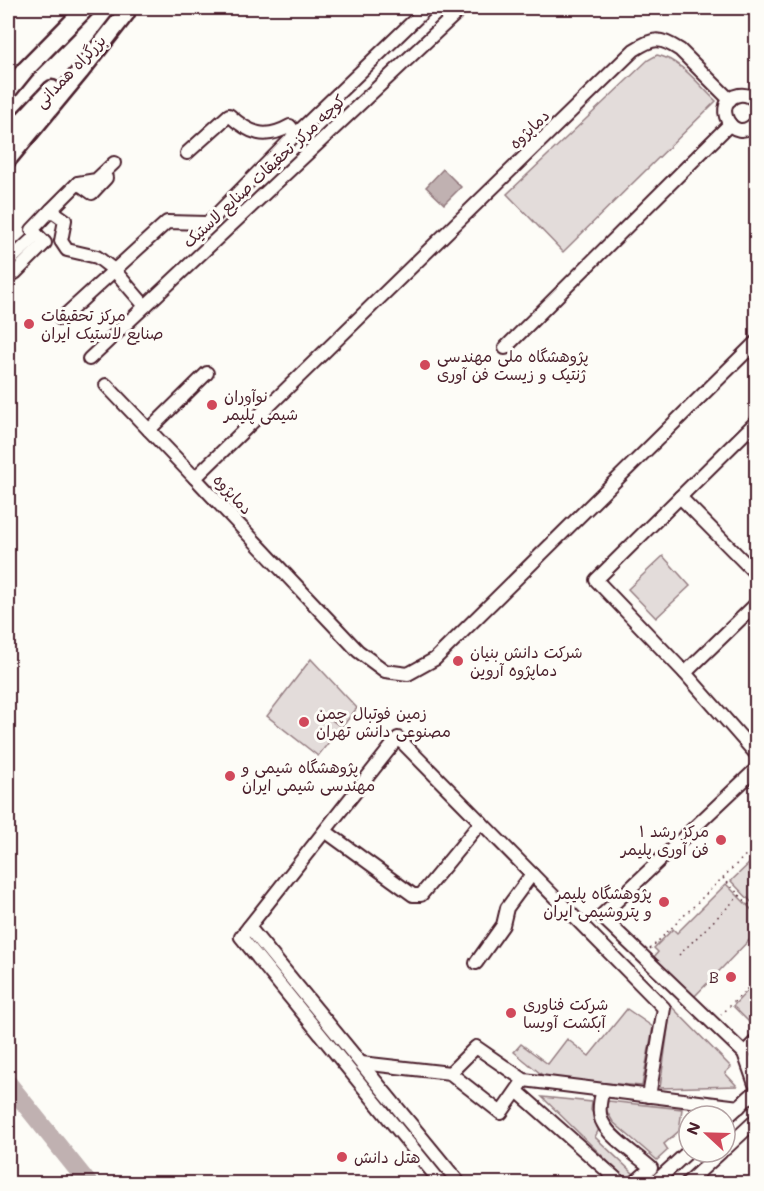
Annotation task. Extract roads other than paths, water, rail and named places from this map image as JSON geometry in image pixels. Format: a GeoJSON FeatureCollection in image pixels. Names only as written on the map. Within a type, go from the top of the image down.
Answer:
{"type":"FeatureCollection","features":[{"type":"Feature","properties":{"kind":"highway","name":"بزرگراه همدانی"},"geometry":{"type":"LineString","coordinates":[[8,92],[25,70],[86,8]]}},
{"type":"Feature","properties":{"kind":"highway","name":"بزرگراه همدانی"},"geometry":{"type":"LineString","coordinates":[[8,136],[129,10]]}},
{"type":"Feature","properties":{"kind":"highway"},"geometry":{"type":"LineString","coordinates":[[8,159],[129,10]]}},
{"type":"Feature","properties":{"kind":"highway"},"geometry":{"type":"LineString","coordinates":[[8,83],[25,70]]}},
{"type":"Feature","properties":{"kind":"street"},"geometry":{"type":"LineString","coordinates":[[61,319],[167,222],[207,223],[428,8]]}},
{"type":"Feature","properties":{"kind":"street","name":"کوچه مرکز تحقیقات صنایع لاستیک"},"geometry":{"type":"LineString","coordinates":[[89,359],[462,8]]}},
{"type":"Feature","properties":{"kind":"street","name":"دماپژوه"},"geometry":{"type":"LineString","coordinates":[[730,100],[680,50],[670,44],[662,40],[649,40],[633,50],[195,478],[358,651],[385,671],[408,674],[435,659],[756,342]]}},
{"type":"Feature","properties":{"kind":"street"},"geometry":{"type":"LineString","coordinates":[[753,95],[735,96],[730,100],[725,111],[730,124],[738,129],[744,130],[756,125]]}},
{"type":"Feature","properties":{"kind":"street"},"geometry":{"type":"LineString","coordinates":[[187,153],[229,115],[242,127],[261,135],[278,133],[290,126],[296,134]]}},
{"type":"Feature","properties":{"kind":"street"},"geometry":{"type":"LineString","coordinates":[[505,348],[730,124]]}},
{"type":"Feature","properties":{"kind":"street"},"geometry":{"type":"LineString","coordinates":[[15,273],[45,243],[32,230],[78,183],[92,193],[115,165]]}},
{"type":"Feature","properties":{"kind":"street"},"geometry":{"type":"LineString","coordinates":[[51,210],[64,220],[61,242],[67,250],[97,256],[114,270],[145,306]]}},
{"type":"Feature","properties":{"kind":"street"},"geometry":{"type":"LineString","coordinates":[[8,262],[37,235]]}},
{"type":"Feature","properties":{"kind":"street"},"geometry":{"type":"LineString","coordinates":[[149,430],[207,373]]}},
{"type":"Feature","properties":{"kind":"street"},"geometry":{"type":"LineString","coordinates":[[106,385],[195,478]]}},
{"type":"Feature","properties":{"kind":"street"},"geometry":{"type":"LineString","coordinates":[[756,422],[596,580],[686,673],[756,754]]}},
{"type":"Feature","properties":{"kind":"street"},"geometry":{"type":"LineString","coordinates":[[680,497],[756,574]]}},
{"type":"Feature","properties":{"kind":"street"},"geometry":{"type":"LineString","coordinates":[[686,673],[756,604]]}},
{"type":"Feature","properties":{"kind":"street"},"geometry":{"type":"LineString","coordinates":[[442,1184],[242,937],[398,738],[664,1008],[649,1096]]}},
{"type":"Feature","properties":{"kind":"street"},"geometry":{"type":"LineString","coordinates":[[520,1085],[603,1090],[739,1107],[756,1089],[744,1053],[601,916],[756,769]]}},
{"type":"Feature","properties":{"kind":"street"},"geometry":{"type":"LineString","coordinates":[[325,831],[413,895],[422,895],[481,822]]}},
{"type":"Feature","properties":{"kind":"street"},"geometry":{"type":"LineString","coordinates":[[476,963],[503,926],[507,908],[532,874]]}},
{"type":"Feature","properties":{"kind":"street"},"geometry":{"type":"LineString","coordinates":[[249,927],[460,1184]]}},
{"type":"Feature","properties":{"kind":"street"},"geometry":{"type":"LineString","coordinates":[[744,1053],[756,1041]]}},
{"type":"Feature","properties":{"kind":"street"},"geometry":{"type":"LineString","coordinates":[[450,1073],[476,1047],[520,1085],[622,1184]]}},
{"type":"Feature","properties":{"kind":"street"},"geometry":{"type":"LineString","coordinates":[[361,1063],[450,1073],[501,1113],[520,1085]]}},
{"type":"Feature","properties":{"kind":"street"},"geometry":{"type":"LineString","coordinates":[[603,1090],[599,1105],[602,1122],[612,1134],[651,1168],[633,1184]]}},
{"type":"Feature","properties":{"kind":"street"},"geometry":{"type":"LineString","coordinates":[[737,1138],[756,1120]]}},
{"type":"Feature","properties":{"kind":"street"},"geometry":{"type":"LineString","coordinates":[[653,1184],[677,1162]]}},
{"type":"Feature","properties":{"kind":"street"},"geometry":{"type":"LineString","coordinates":[[686,1184],[708,1164]]}},
{"type":"Feature","properties":{"kind":"waterway"},"geometry":{"type":"LineString","coordinates":[[8,1083],[89,1184]]}},
{"type":"Feature","properties":{"kind":"place","name":"مرکز تحقیقات صنایع لاستیک ایران"},"geometry":{"type":"Point","coordinates":[29,324]}},
{"type":"Feature","properties":{"kind":"place","name":"پژوهشگاه ملی مهندسی ژنتیک و زیست فن آوری"},"geometry":{"type":"Point","coordinates":[425,365]}},
{"type":"Feature","properties":{"kind":"place","name":"نوآوران شیمی پلیمر"},"geometry":{"type":"Point","coordinates":[212,405]}},
{"type":"Feature","properties":{"kind":"place","name":"شرکت دانش بنیان دماپژوه آروین"},"geometry":{"type":"Point","coordinates":[458,661]}},
{"type":"Feature","properties":{"kind":"place","name":"زمین فوتبال چمن مصنوعی دانش تهران"},"geometry":{"type":"Point","coordinates":[304,722]}},
{"type":"Feature","properties":{"kind":"place","name":"پژوهشگاه شیمی و مهندسی شیمی ایران"},"geometry":{"type":"Point","coordinates":[230,776]}},
{"type":"Feature","properties":{"kind":"place","name":"۱ مرکز رشد فن آوری پلیمر"},"geometry":{"type":"Point","coordinates":[721,840]}},
{"type":"Feature","properties":{"kind":"place","name":"پژوهشگاه پلیمر و پتروشیمی ایران"},"geometry":{"type":"Point","coordinates":[664,902]}},
{"type":"Feature","properties":{"kind":"place","name":"B"},"geometry":{"type":"Point","coordinates":[731,977]}},
{"type":"Feature","properties":{"kind":"place","name":"شرکت فناوری آبکشت آویسا"},"geometry":{"type":"Point","coordinates":[511,1013]}},
{"type":"Feature","properties":{"kind":"place","name":"هتل دانش"},"geometry":{"type":"Point","coordinates":[342,1157]}}]}
